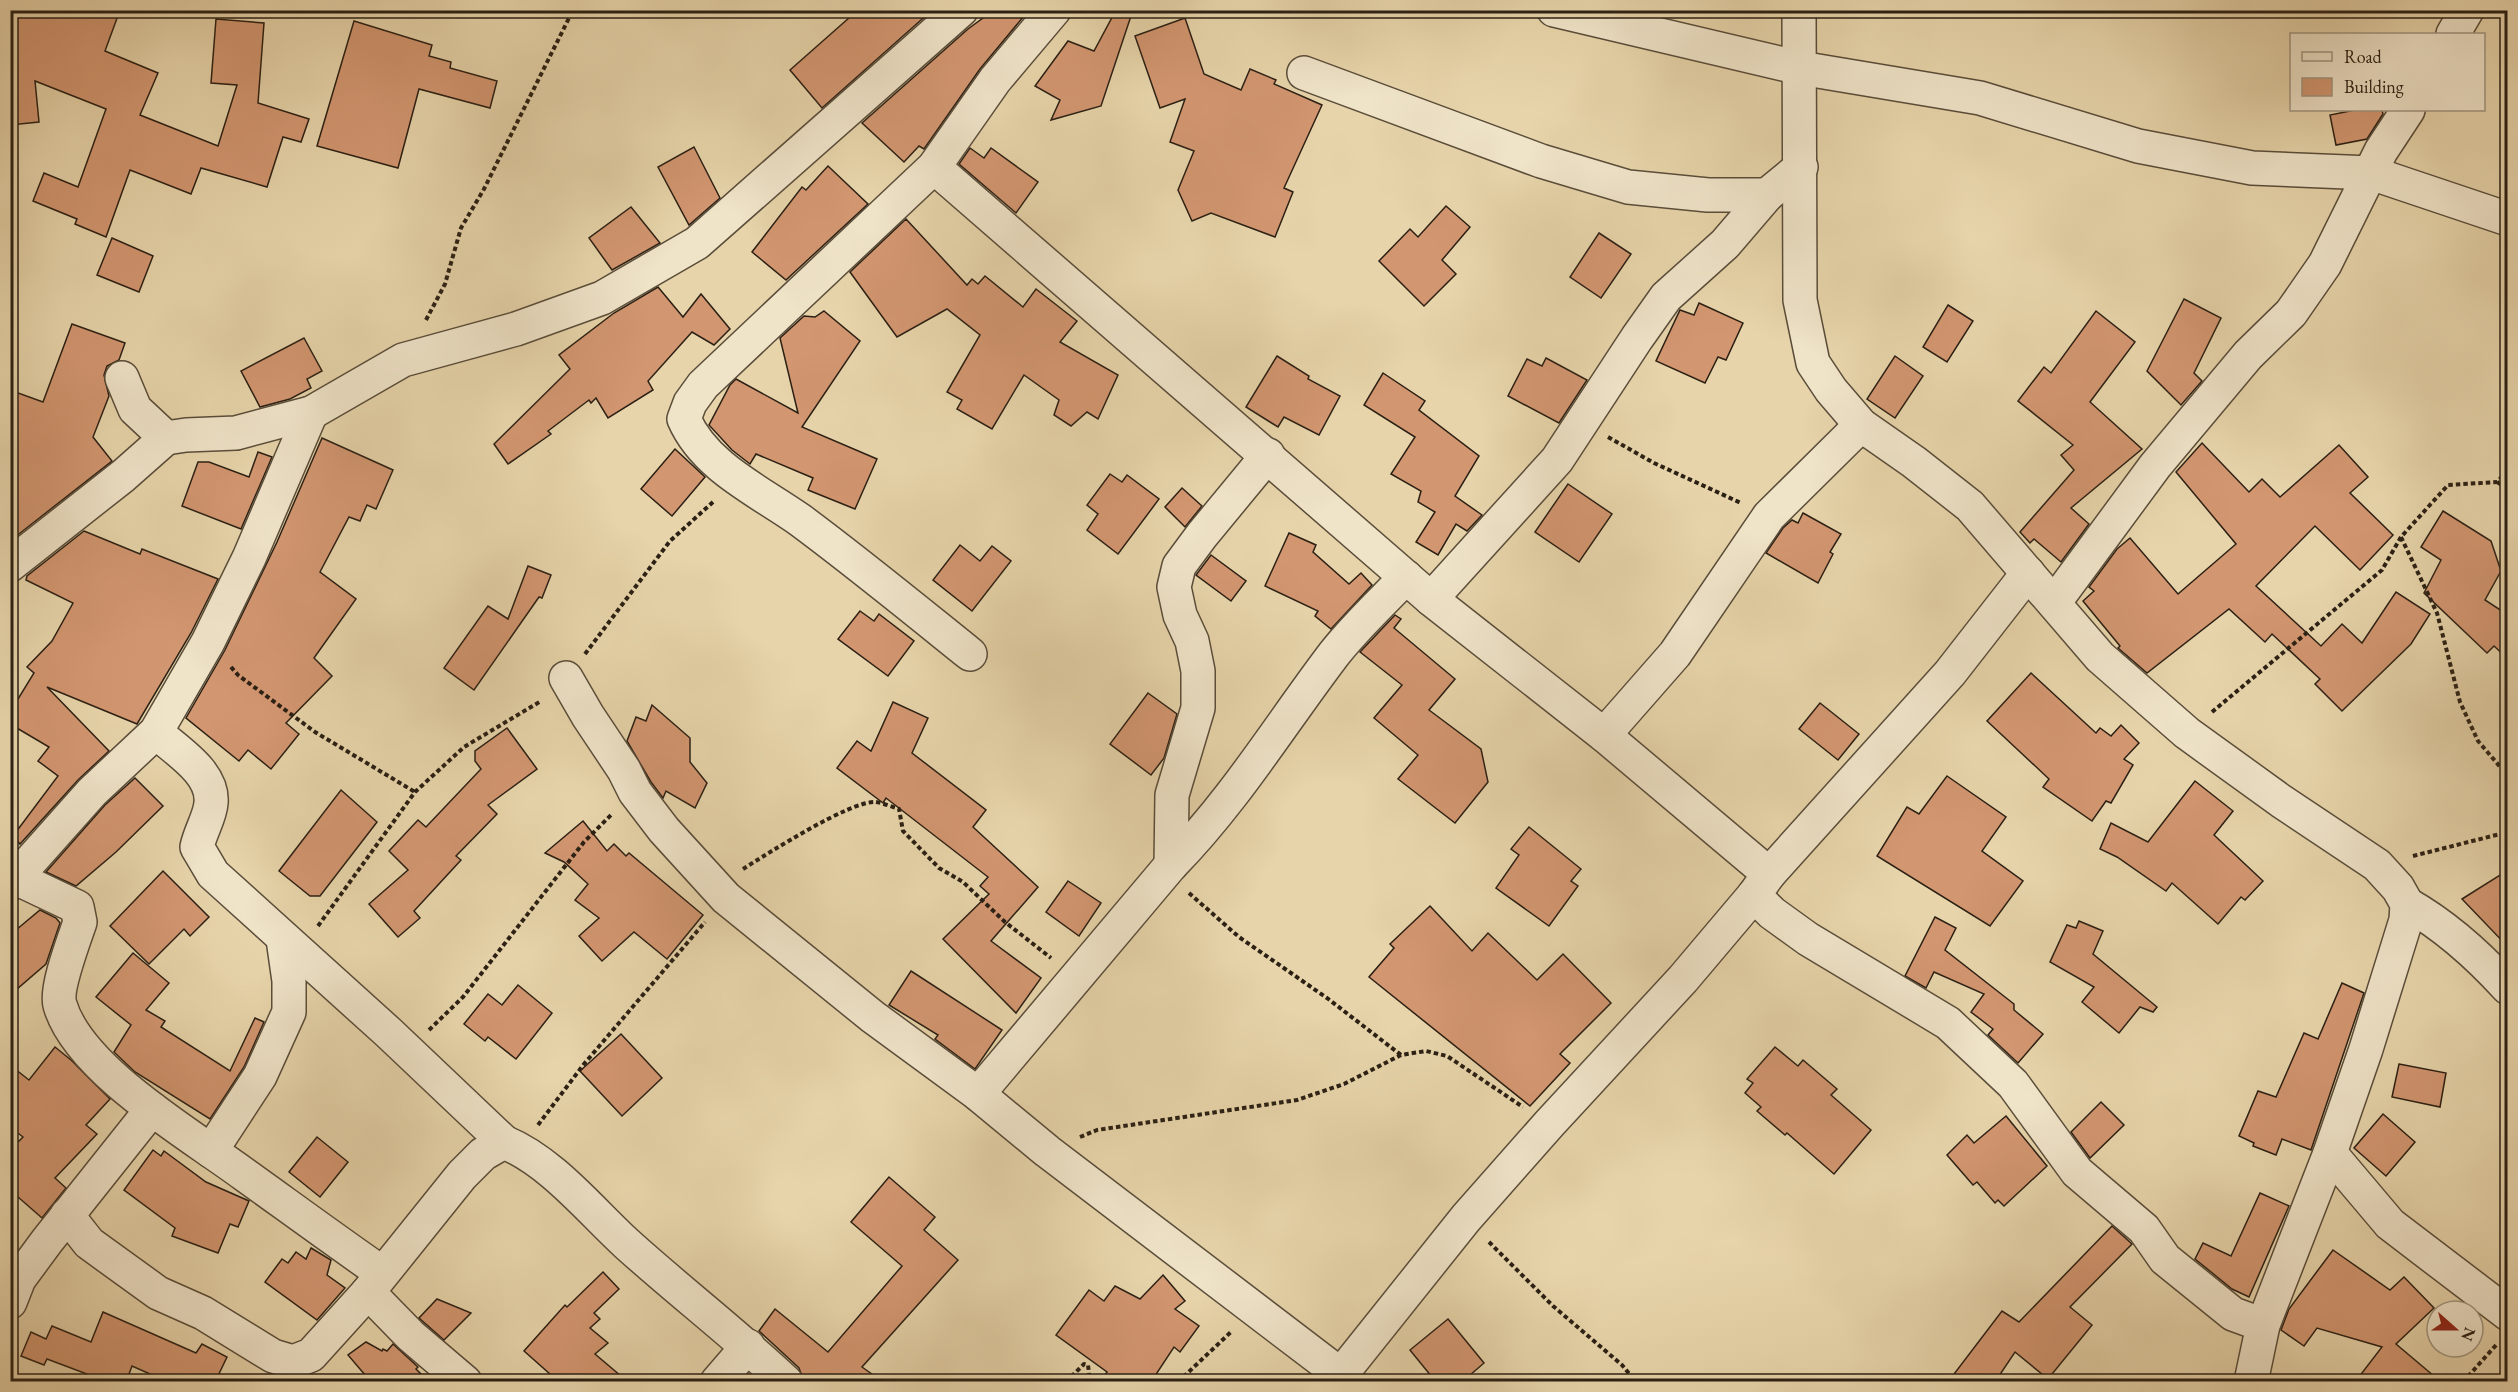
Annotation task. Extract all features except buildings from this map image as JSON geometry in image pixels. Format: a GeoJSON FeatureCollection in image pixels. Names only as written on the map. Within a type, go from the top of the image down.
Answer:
{"type":"FeatureCollection","features":[{"type":"Feature","properties":{"kind":"street"},"geometry":{"type":"LineString","coordinates":[[10,565],[123,476],[166,438],[236,433],[311,413],[403,360],[516,329],[602,298],[697,243],[961,10]]}},
{"type":"Feature","properties":{"kind":"street"},"geometry":{"type":"LineString","coordinates":[[970,654],[799,520],[738,479],[692,437],[684,419],[690,403],[703,385],[934,167],[994,81],[1054,10]]}},
{"type":"Feature","properties":{"kind":"street"},"geometry":{"type":"LineString","coordinates":[[1554,10],[1800,68],[1980,98],[2138,146],[2252,168],[2371,173],[2508,219]]}},
{"type":"Feature","properties":{"kind":"street"},"geometry":{"type":"LineString","coordinates":[[1799,10],[1800,300],[1813,363],[1831,390],[1861,425],[1970,506],[2100,657],[2187,732],[2281,801],[2377,865],[2398,888],[2407,904],[2433,919],[2464,944],[2508,988]]}},
{"type":"Feature","properties":{"kind":"street"},"geometry":{"type":"LineString","coordinates":[[2454,33],[2467,10]]}},
{"type":"Feature","properties":{"kind":"street"},"geometry":{"type":"LineString","coordinates":[[1304,73],[1541,161],[1628,186],[1708,195],[1767,195]]}},
{"type":"Feature","properties":{"kind":"street"},"geometry":{"type":"LineString","coordinates":[[2054,603],[2155,466],[2248,355],[2291,313],[2325,264],[2391,133],[2408,111]]}},
{"type":"Feature","properties":{"kind":"street"},"geometry":{"type":"LineString","coordinates":[[934,167],[1431,599],[1604,735],[1762,885],[1772,913],[1808,939],[1948,1023],[2013,1084],[2077,1172],[2144,1229],[2165,1259],[2233,1314],[2263,1325]]}},
{"type":"Feature","properties":{"kind":"street"},"geometry":{"type":"LineString","coordinates":[[1431,599],[1557,460],[1666,297],[1725,244],[1767,195],[1801,167]]}},
{"type":"Feature","properties":{"kind":"street"},"geometry":{"type":"LineString","coordinates":[[122,378],[135,409],[166,438]]}},
{"type":"Feature","properties":{"kind":"street"},"geometry":{"type":"LineString","coordinates":[[311,413],[249,558],[208,642],[156,732],[92,792],[13,881],[77,908],[80,922],[63,974],[58,1002],[69,1030],[90,1056],[152,1109],[211,1151],[375,1283],[411,1336],[465,1382]]}},
{"type":"Feature","properties":{"kind":"street"},"geometry":{"type":"LineString","coordinates":[[1604,735],[1675,654],[1769,516],[1861,425]]}},
{"type":"Feature","properties":{"kind":"street"},"geometry":{"type":"LineString","coordinates":[[1170,867],[1172,795],[1198,708],[1198,671],[1192,641],[1180,615],[1174,587],[1179,566],[1268,455]]}},
{"type":"Feature","properties":{"kind":"street"},"geometry":{"type":"LineString","coordinates":[[566,678],[624,770],[635,792],[664,830],[721,893],[865,1011],[978,1094],[1254,1309],[1338,1378],[1466,1218],[1683,979],[1762,885],[1950,673],[2028,573]]}},
{"type":"Feature","properties":{"kind":"street"},"geometry":{"type":"LineString","coordinates":[[978,1094],[1170,867],[1194,842],[1260,758],[1335,653],[1406,577]]}},
{"type":"Feature","properties":{"kind":"street"},"geometry":{"type":"LineString","coordinates":[[156,732],[204,775],[210,789],[211,803],[197,847],[213,874],[511,1145],[551,1173],[672,1284],[748,1346],[786,1382]]}},
{"type":"Feature","properties":{"kind":"street"},"geometry":{"type":"LineString","coordinates":[[2251,1382],[2263,1325],[2330,1153],[2366,1049],[2406,920],[2407,904]]}},
{"type":"Feature","properties":{"kind":"street"},"geometry":{"type":"LineString","coordinates":[[211,1151],[260,1076],[289,1012],[290,946]]}},
{"type":"Feature","properties":{"kind":"street"},"geometry":{"type":"LineString","coordinates":[[289,1012],[310,1000],[343,992]]}},
{"type":"Feature","properties":{"kind":"street"},"geometry":{"type":"LineString","coordinates":[[10,1302],[19,1279],[152,1109]]}},
{"type":"Feature","properties":{"kind":"street"},"geometry":{"type":"LineString","coordinates":[[67,1215],[89,1243],[158,1293],[203,1313],[273,1356],[293,1362],[310,1355],[375,1283],[462,1175],[483,1154],[511,1145]]}},
{"type":"Feature","properties":{"kind":"street"},"geometry":{"type":"LineString","coordinates":[[2330,1153],[2390,1224],[2504,1327]]}},
{"type":"Feature","properties":{"kind":"street"},"geometry":{"type":"LineString","coordinates":[[717,1382],[748,1346]]}},
{"type":"Feature","properties":{"kind":"path"},"geometry":{"type":"LineString","coordinates":[[403,360],[445,284],[460,228],[484,189],[573,10]]}},
{"type":"Feature","properties":{"kind":"path"},"geometry":{"type":"LineString","coordinates":[[1581,422],[1654,463],[1769,516]]}},
{"type":"Feature","properties":{"kind":"path"},"geometry":{"type":"LineString","coordinates":[[2497,483],[2508,470]]}},
{"type":"Feature","properties":{"kind":"path"},"geometry":{"type":"LineString","coordinates":[[290,946],[415,792],[464,747],[546,698],[566,678],[670,542],[738,479]]}},
{"type":"Feature","properties":{"kind":"path"},"geometry":{"type":"LineString","coordinates":[[2187,732],[2382,570],[2401,537],[2448,485],[2497,483],[2508,489]]}},
{"type":"Feature","properties":{"kind":"path"},"geometry":{"type":"LineString","coordinates":[[2401,537],[2437,613],[2460,702],[2478,741],[2508,776]]}},
{"type":"Feature","properties":{"kind":"path"},"geometry":{"type":"LineString","coordinates":[[208,642],[238,675],[315,732],[415,792]]}},
{"type":"Feature","properties":{"kind":"path"},"geometry":{"type":"LineString","coordinates":[[407,1051],[463,997],[584,842],[635,792]]}},
{"type":"Feature","properties":{"kind":"path"},"geometry":{"type":"LineString","coordinates":[[511,1145],[629,1010],[721,893],[781,844],[840,814],[874,802],[899,809],[903,831],[939,868],[963,882],[1005,922],[1077,979]]}},
{"type":"Feature","properties":{"kind":"path"},"geometry":{"type":"LineString","coordinates":[[2377,865],[2508,832]]}},
{"type":"Feature","properties":{"kind":"path"},"geometry":{"type":"LineString","coordinates":[[1170,867],[1191,895],[1239,937],[1327,998],[1401,1055]]}},
{"type":"Feature","properties":{"kind":"path"},"geometry":{"type":"LineString","coordinates":[[1047,1150],[1097,1130],[1297,1100],[1344,1084],[1401,1055],[1426,1052],[1447,1056],[1549,1124]]}},
{"type":"Feature","properties":{"kind":"path"},"geometry":{"type":"LineString","coordinates":[[1466,1218],[1553,1306],[1622,1365],[1636,1382]]}},
{"type":"Feature","properties":{"kind":"path"},"geometry":{"type":"LineString","coordinates":[[1178,1382],[1254,1309]]}},
{"type":"Feature","properties":{"kind":"path"},"geometry":{"type":"LineString","coordinates":[[2463,1382],[2504,1327]]}},
{"type":"Feature","properties":{"kind":"path"},"geometry":{"type":"LineString","coordinates":[[1066,1382],[1084,1364],[1088,1365],[1090,1382]]}}]}
